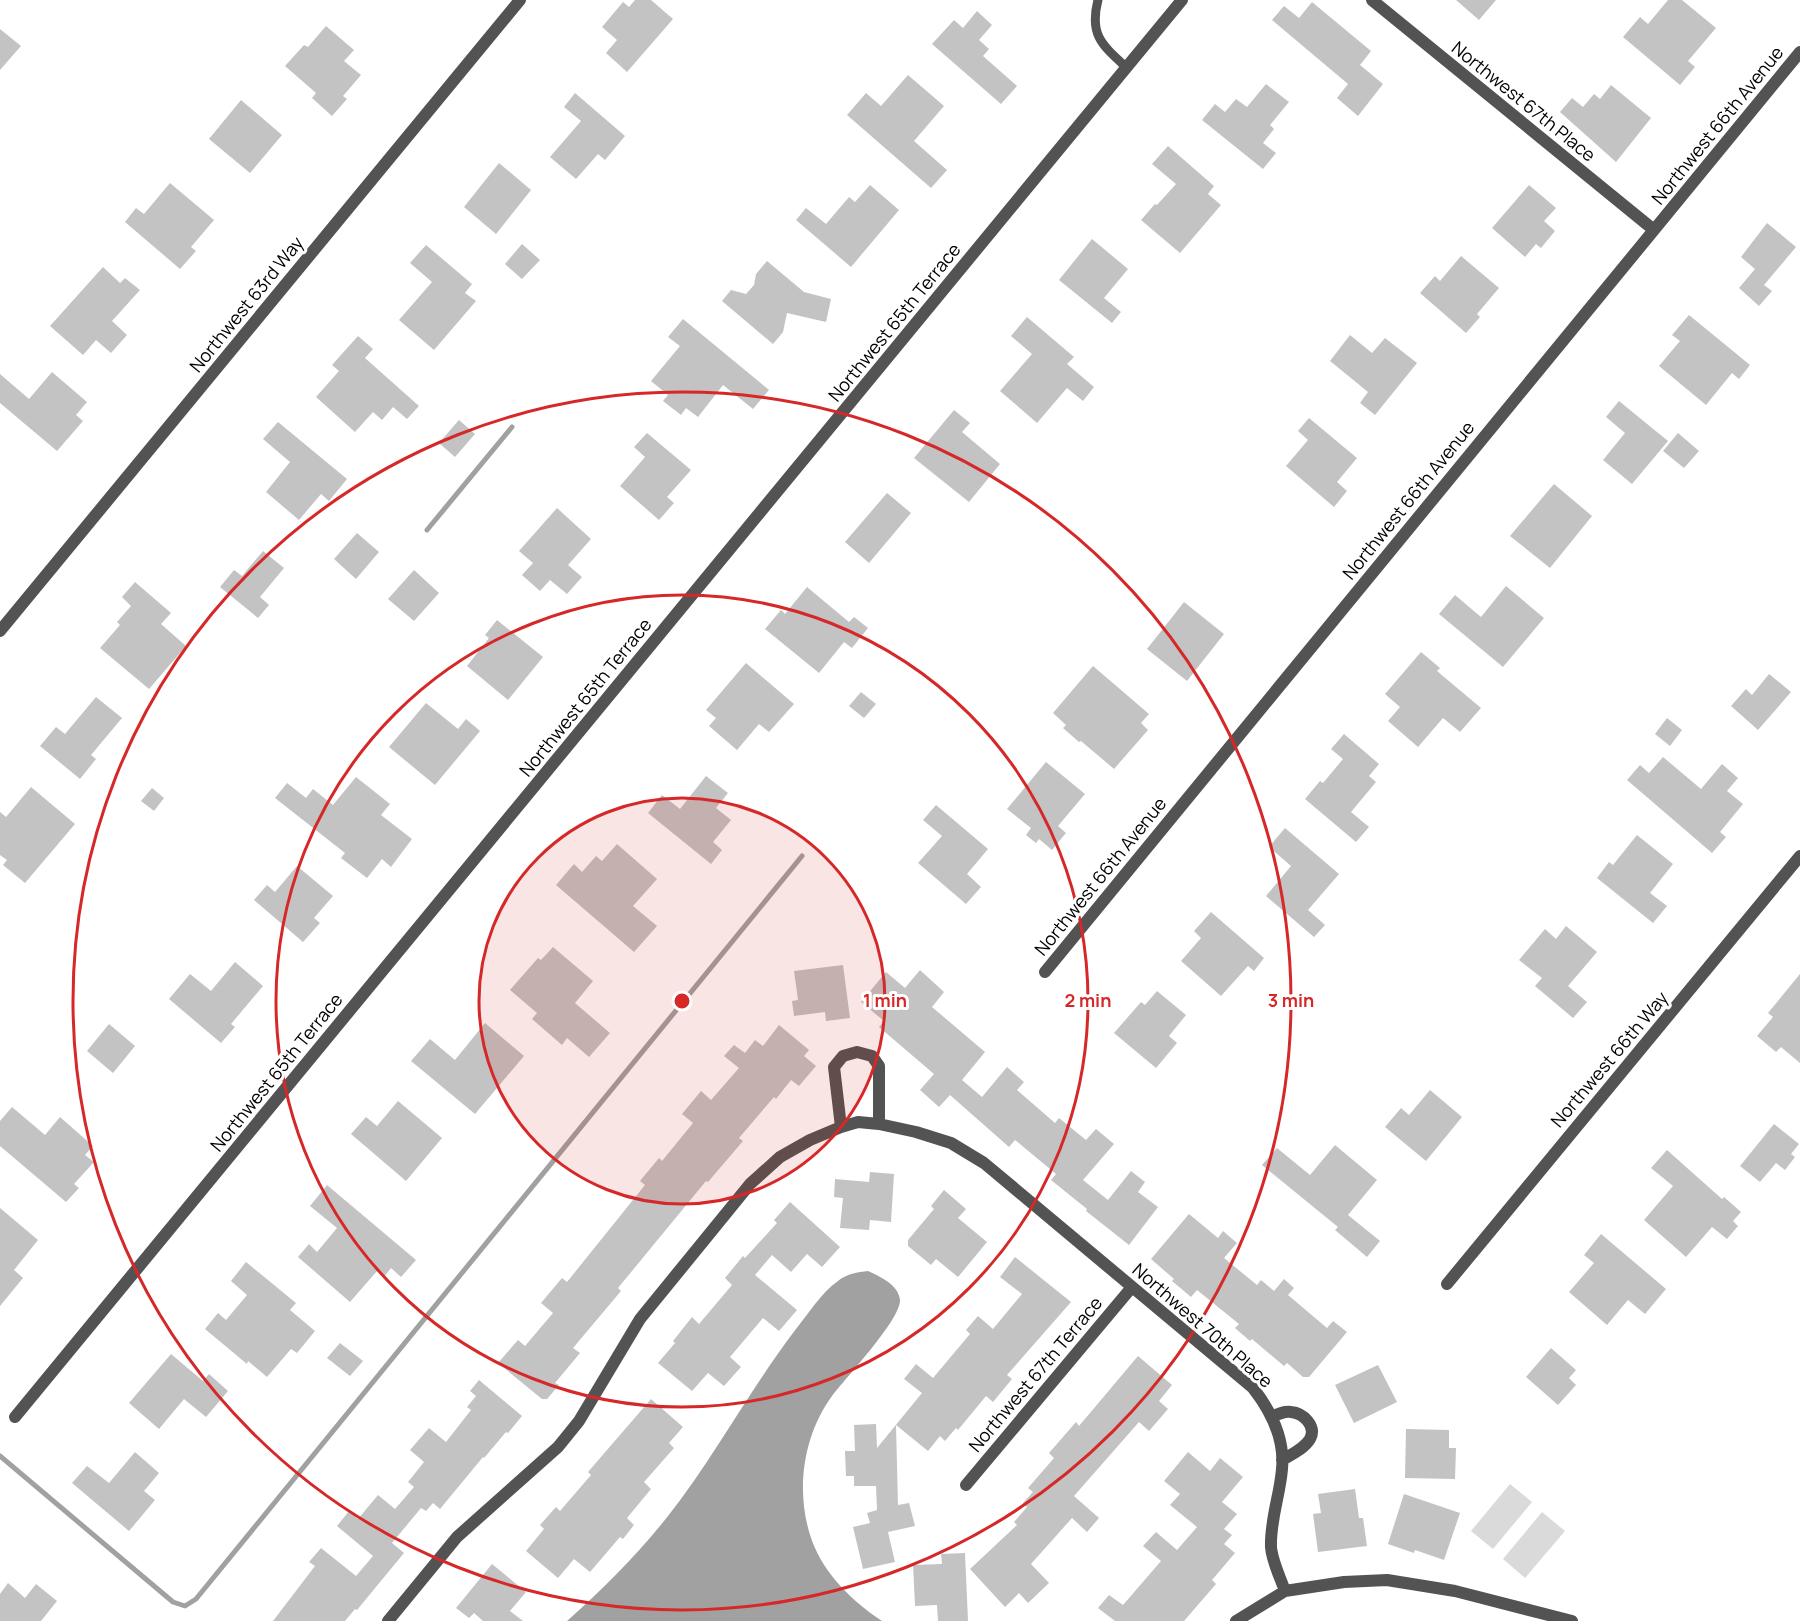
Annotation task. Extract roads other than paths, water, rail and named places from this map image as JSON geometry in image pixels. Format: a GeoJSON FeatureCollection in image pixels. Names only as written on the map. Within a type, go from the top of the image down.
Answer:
{"type":"FeatureCollection","features":[{"type":"Feature","properties":{"kind":"street","name":"Northwest 63rd Way"},"geometry":{"type":"LineString","coordinates":[[0,631],[520,0]]}},
{"type":"Feature","properties":{"kind":"street","name":"Northwest 65th Terrace"},"geometry":{"type":"LineString","coordinates":[[15,1417],[1182,0]]}},
{"type":"Feature","properties":{"kind":"street","name":"Northwest 67th Place"},"geometry":{"type":"LineString","coordinates":[[1372,0],[1654,230]]}},
{"type":"Feature","properties":{"kind":"street","name":"Northwest 66th Avenue"},"geometry":{"type":"LineString","coordinates":[[1045,972],[1800,52]]}},
{"type":"Feature","properties":{"kind":"street","name":"Northwest 66th Way"},"geometry":{"type":"LineString","coordinates":[[1447,1284],[1800,856]]}},
{"type":"Feature","properties":{"kind":"street"},"geometry":{"type":"LineString","coordinates":[[388,1621],[457,1537],[558,1447],[585,1412],[640,1319],[750,1184],[780,1157],[810,1140],[841,1127],[834,1067],[843,1056],[857,1052],[872,1056],[879,1066],[879,1124]]}},
{"type":"Feature","properties":{"kind":"street","name":"Northwest 70th Place"},"geometry":{"type":"LineString","coordinates":[[841,1127],[858,1122],[916,1132],[951,1143],[984,1163],[1253,1388],[1268,1408],[1282,1448],[1271,1529],[1271,1550],[1285,1591]]}},
{"type":"Feature","properties":{"kind":"street","name":"Northwest 67th Terrace"},"geometry":{"type":"LineString","coordinates":[[966,1485],[1132,1287]]}},
{"type":"Feature","properties":{"kind":"street"},"geometry":{"type":"LineString","coordinates":[[1272,1417],[1289,1412],[1298,1413],[1310,1423],[1312,1430],[1311,1437],[1306,1443],[1282,1460]]}},
{"type":"Feature","properties":{"kind":"street"},"geometry":{"type":"LineString","coordinates":[[1236,1621],[1285,1591],[1344,1582],[1387,1580],[1455,1591],[1572,1621]]}},
{"type":"Feature","properties":{"kind":"lane"},"geometry":{"type":"LineString","coordinates":[[1098,0],[1094,19],[1098,38],[1127,68]]}},
{"type":"Feature","properties":{"kind":"waterway"},"geometry":{"type":"LineString","coordinates":[[427,530],[512,427]]}},
{"type":"Feature","properties":{"kind":"waterway"},"geometry":{"type":"LineString","coordinates":[[0,1456],[173,1602],[185,1606],[196,1599],[802,856]]}}]}
